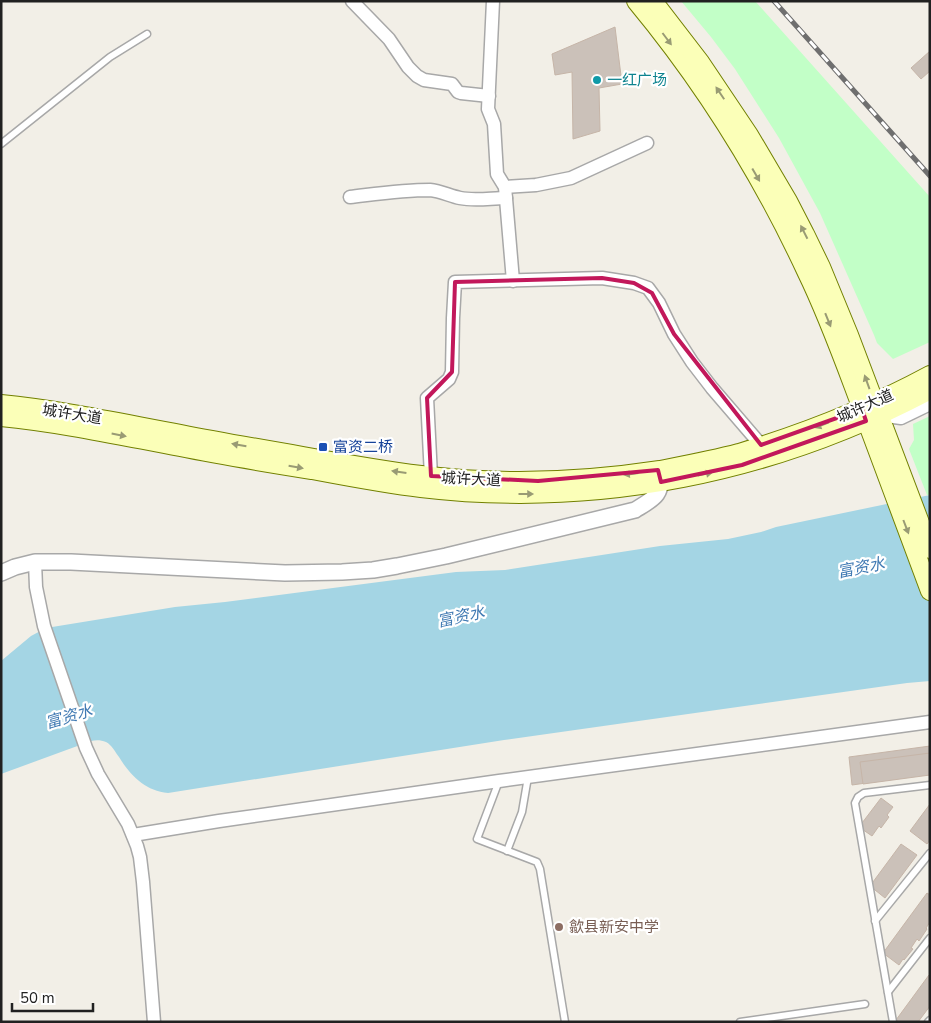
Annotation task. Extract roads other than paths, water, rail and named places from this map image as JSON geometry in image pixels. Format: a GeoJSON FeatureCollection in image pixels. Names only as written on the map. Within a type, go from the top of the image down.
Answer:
{"type":"FeatureCollection","features":[{"type":"Feature","properties":{"kind":"main road"},"geometry":{"type":"LineString","coordinates":[[636,1],[689,69],[736,142],[775,208],[796,249],[870,412],[896,479],[930,591]]}},
{"type":"Feature","properties":{"kind":"main road"},"geometry":{"type":"LineString","coordinates":[[653,1],[700,62],[749,135],[805,234],[836,301],[870,412]]}},
{"type":"Feature","properties":{"kind":"main road","name":"城许大道"},"geometry":{"type":"LineString","coordinates":[[1,404],[100,418],[193,437],[396,472],[472,480],[538,481],[710,473],[742,465],[814,442],[870,412],[930,376]]}},
{"type":"Feature","properties":{"kind":"main road","name":"城许大道"},"geometry":{"type":"LineString","coordinates":[[1,417],[98,431],[181,448],[394,485],[446,491],[505,494],[555,493],[607,490],[660,476],[870,412],[930,390]]}},
{"type":"Feature","properties":{"kind":"main road"},"geometry":{"type":"LineString","coordinates":[[896,479],[930,549]]}},
{"type":"Feature","properties":{"kind":"street"},"geometry":{"type":"LineString","coordinates":[[352,1],[389,39],[408,67],[418,76],[424,80],[452,84],[461,93],[488,96]]}},
{"type":"Feature","properties":{"kind":"street"},"geometry":{"type":"LineString","coordinates":[[493,1],[488,109],[494,124],[497,174],[506,193],[514,281]]}},
{"type":"Feature","properties":{"kind":"street"},"geometry":{"type":"LineString","coordinates":[[350,197],[412,190],[433,190],[462,198],[506,193],[571,178],[647,143]]}},
{"type":"Feature","properties":{"kind":"street"},"geometry":{"type":"LineString","coordinates":[[431,476],[427,398],[449,379],[452,372],[456,282],[602,278],[634,283],[648,288],[659,303],[674,334],[692,362],[761,446]]}},
{"type":"Feature","properties":{"kind":"street"},"geometry":{"type":"LineString","coordinates":[[870,412],[901,418],[930,404]]}},
{"type":"Feature","properties":{"kind":"street"},"geometry":{"type":"LineString","coordinates":[[1,573],[34,562],[71,562],[285,573],[381,569],[422,562],[635,510],[655,498],[660,476]]}},
{"type":"Feature","properties":{"kind":"street"},"geometry":{"type":"LineString","coordinates":[[34,562],[36,587],[44,626],[86,748],[98,774],[128,824],[140,857],[154,1022]]}},
{"type":"Feature","properties":{"kind":"street"},"geometry":{"type":"LineString","coordinates":[[133,835],[499,781],[930,722]]}},
{"type":"Feature","properties":{"kind":"lane"},"geometry":{"type":"LineString","coordinates":[[1,144],[110,57],[147,34]]}},
{"type":"Feature","properties":{"kind":"lane"},"geometry":{"type":"LineString","coordinates":[[507,850],[522,812],[528,777]]}},
{"type":"Feature","properties":{"kind":"lane"},"geometry":{"type":"LineString","coordinates":[[499,781],[477,839],[536,862],[540,869],[565,1022]]}},
{"type":"Feature","properties":{"kind":"lane"},"geometry":{"type":"LineString","coordinates":[[893,1022],[855,806],[856,800],[864,793],[930,785]]}},
{"type":"Feature","properties":{"kind":"lane"},"geometry":{"type":"LineString","coordinates":[[875,921],[930,853]]}},
{"type":"Feature","properties":{"kind":"lane"},"geometry":{"type":"LineString","coordinates":[[888,992],[930,938]]}},
{"type":"Feature","properties":{"kind":"lane"},"geometry":{"type":"LineString","coordinates":[[740,1022],[866,1004]]}},
{"type":"Feature","properties":{"kind":"water","name":"富资水"},"geometry":{"type":"Polygon","coordinates":[[[930,495],[930,681],[504,740],[168,793],[152,789],[139,781],[128,770],[110,745],[100,741],[91,741],[1,774],[1,661],[31,636],[46,628],[175,607],[456,572],[505,570],[660,546],[728,539],[776,527],[930,495]]]}},
{"type":"Feature","properties":{"kind":"railway"},"geometry":{"type":"LineString","coordinates":[[774,1],[930,176]]}},
{"type":"Feature","properties":{"kind":"place","name":"一红广场"},"geometry":{"type":"Point","coordinates":[597,80]}},
{"type":"Feature","properties":{"kind":"place","name":"富资二桥"},"geometry":{"type":"Point","coordinates":[323,447]}},
{"type":"Feature","properties":{"kind":"place","name":"歙县新安中学"},"geometry":{"type":"Point","coordinates":[559,927]}}]}
